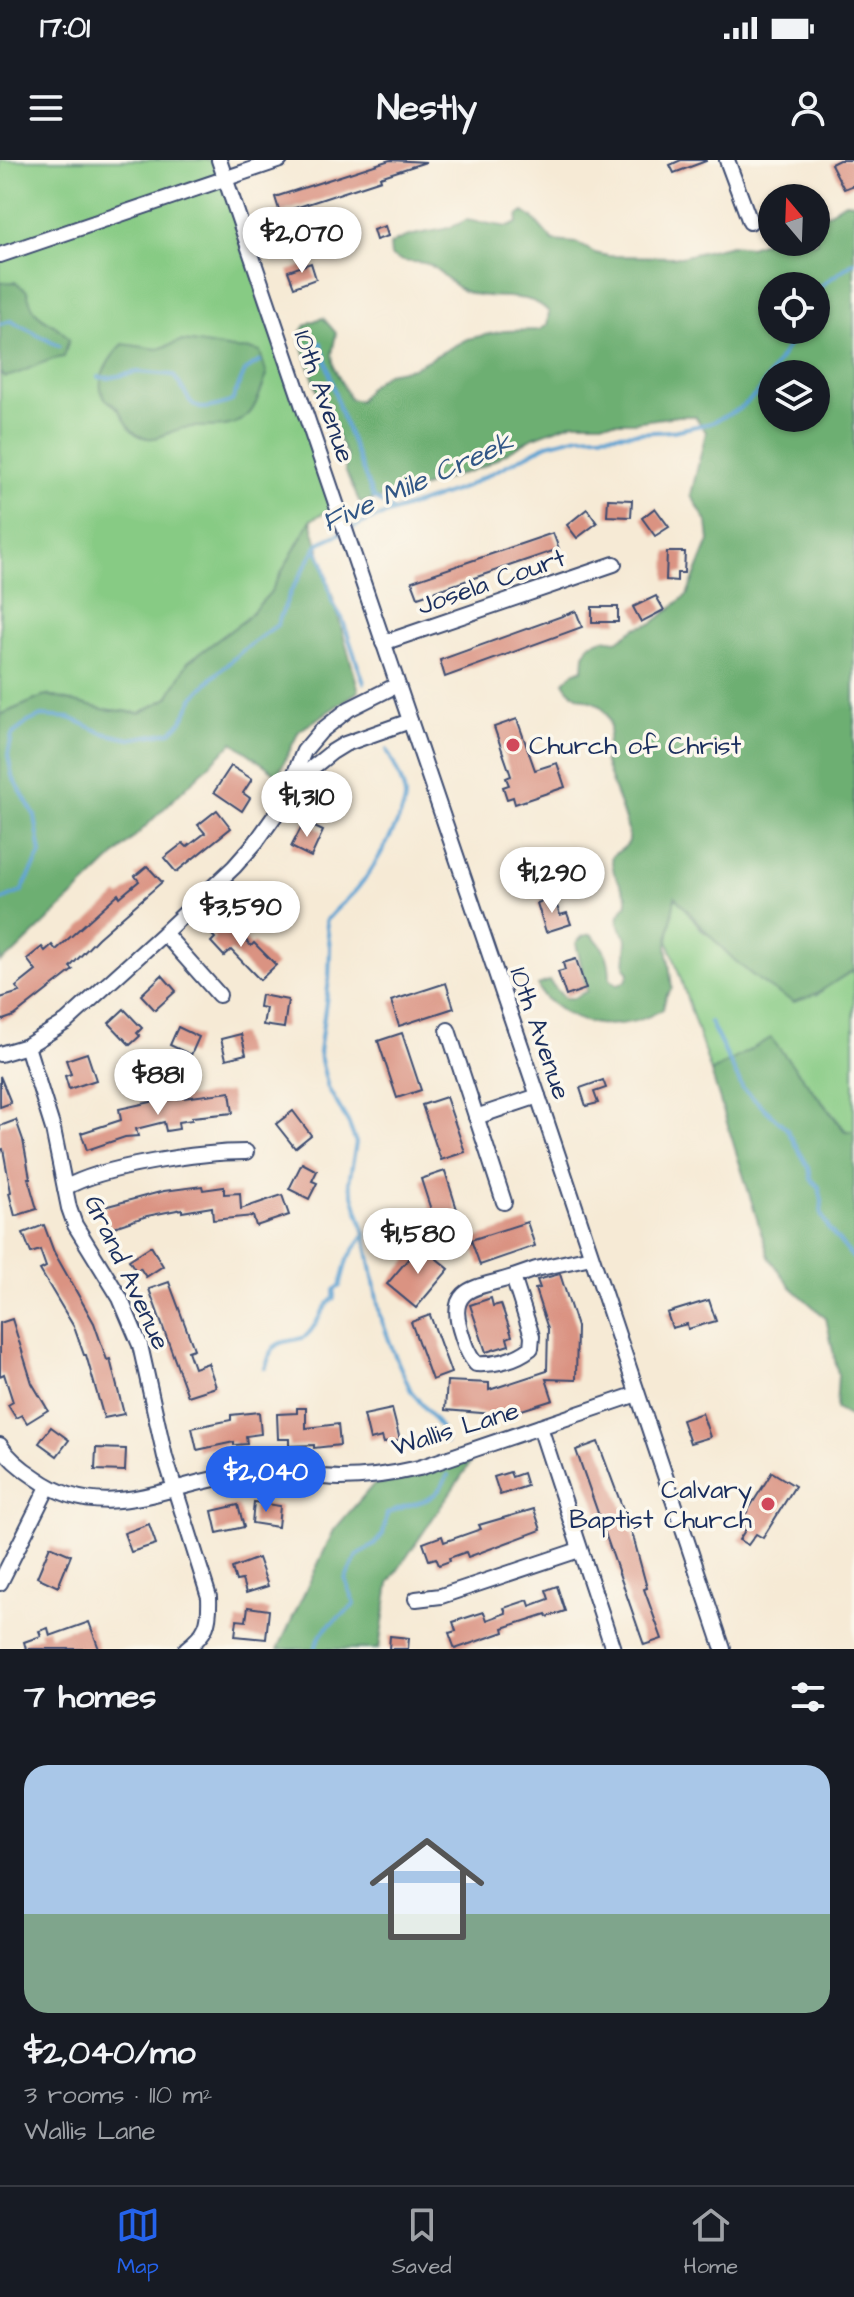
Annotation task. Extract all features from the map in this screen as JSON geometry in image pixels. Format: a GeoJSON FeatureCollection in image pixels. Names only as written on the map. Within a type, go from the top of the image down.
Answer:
{"type":"FeatureCollection","features":[{"type":"Feature","properties":{"kind":"street","name":"10th Avenue"},"geometry":{"type":"LineString","coordinates":[[219,160],[723,1649]]}},
{"type":"Feature","properties":{"kind":"street"},"geometry":{"type":"LineString","coordinates":[[0,255],[280,160]]}},
{"type":"Feature","properties":{"kind":"street"},"geometry":{"type":"LineString","coordinates":[[727,160],[750,222]]}},
{"type":"Feature","properties":{"kind":"street","name":"Josela Court"},"geometry":{"type":"LineString","coordinates":[[383,643],[614,564]]}},
{"type":"Feature","properties":{"kind":"street"},"geometry":{"type":"LineString","coordinates":[[0,1054],[27,1046],[66,1022],[164,933],[256,842],[281,807],[304,751],[321,731],[349,709],[397,685]]}},
{"type":"Feature","properties":{"kind":"street"},"geometry":{"type":"LineString","coordinates":[[289,787],[345,744],[410,721]]}},
{"type":"Feature","properties":{"kind":"street"},"geometry":{"type":"LineString","coordinates":[[164,933],[219,995]]}},
{"type":"Feature","properties":{"kind":"street"},"geometry":{"type":"LineString","coordinates":[[448,1030],[504,1202]]}},
{"type":"Feature","properties":{"kind":"street","name":"Grand Avenue"},"geometry":{"type":"LineString","coordinates":[[27,1046],[53,1129],[75,1225],[120,1298],[140,1345],[165,1457],[209,1597],[210,1619],[200,1638],[186,1649]]}},
{"type":"Feature","properties":{"kind":"street"},"geometry":{"type":"LineString","coordinates":[[476,1117],[538,1096]]}},
{"type":"Feature","properties":{"kind":"street"},"geometry":{"type":"LineString","coordinates":[[65,1188],[88,1178],[144,1164],[246,1152]]}},
{"type":"Feature","properties":{"kind":"street"},"geometry":{"type":"LineString","coordinates":[[513,1277],[532,1336],[531,1348],[511,1359],[490,1365],[476,1364],[469,1355],[455,1313],[456,1301],[463,1294],[536,1269],[591,1257]]}},
{"type":"Feature","properties":{"kind":"street","name":"Wallis Lane"},"geometry":{"type":"LineString","coordinates":[[48,1487],[100,1501],[130,1501],[243,1474],[339,1478],[395,1473],[419,1468],[637,1394]]}},
{"type":"Feature","properties":{"kind":"street"},"geometry":{"type":"LineString","coordinates":[[540,1427],[613,1649]]}},
{"type":"Feature","properties":{"kind":"street"},"geometry":{"type":"LineString","coordinates":[[0,1445],[18,1466],[48,1487],[0,1583]]}},
{"type":"Feature","properties":{"kind":"street"},"geometry":{"type":"LineString","coordinates":[[416,1599],[441,1596],[579,1550]]}},
{"type":"Feature","properties":{"kind":"green space"},"geometry":{"type":"Polygon","coordinates":[[[0,160],[219,160],[337,505],[311,520],[270,593],[246,619],[188,662],[169,698],[140,713],[102,709],[47,695],[0,715],[0,160]]]}},
{"type":"Feature","properties":{"kind":"green space"},"geometry":{"type":"Polygon","coordinates":[[[845,202],[854,203],[854,970],[819,992],[794,1002],[744,968],[675,897],[667,946],[672,988],[663,1009],[621,1024],[593,1023],[579,1020],[548,1001],[538,985],[549,981],[564,998],[574,998],[587,991],[576,943],[583,936],[591,934],[606,955],[610,979],[617,985],[626,981],[629,973],[625,967],[627,940],[618,923],[619,915],[627,904],[627,896],[614,873],[611,857],[624,848],[629,835],[605,763],[610,730],[608,716],[599,705],[574,694],[564,682],[583,669],[584,655],[590,644],[603,639],[617,641],[636,628],[653,623],[687,595],[709,541],[707,522],[691,495],[706,432],[695,416],[634,422],[574,422],[534,437],[484,466],[415,490],[360,503],[345,470],[347,456],[322,405],[299,335],[303,328],[323,318],[336,333],[332,354],[334,368],[350,399],[359,401],[370,386],[387,373],[413,368],[467,339],[504,331],[539,330],[547,325],[549,312],[530,300],[464,291],[428,264],[401,261],[391,256],[390,245],[399,240],[466,220],[508,227],[517,223],[518,216],[524,212],[553,241],[577,243],[608,256],[681,257],[731,245],[750,247],[758,244],[758,256],[830,256],[830,212],[845,202]]]}},
{"type":"Feature","properties":{"kind":"green space"},"geometry":{"type":"Polygon","coordinates":[[[15,282],[27,291],[34,310],[69,339],[64,357],[5,377],[0,373],[0,283],[15,282]]]}},
{"type":"Feature","properties":{"kind":"green space"},"geometry":{"type":"Polygon","coordinates":[[[181,341],[260,352],[267,375],[257,401],[249,414],[234,424],[184,428],[154,438],[139,435],[102,391],[105,369],[123,344],[158,349],[181,341]]]}},
{"type":"Feature","properties":{"kind":"green space"},"geometry":{"type":"Polygon","coordinates":[[[311,520],[359,691],[299,731],[278,775],[233,742],[14,953],[0,962],[0,715],[47,695],[102,709],[140,713],[168,698],[188,662],[246,619],[270,593],[311,520]]]}},
{"type":"Feature","properties":{"kind":"green space"},"geometry":{"type":"Polygon","coordinates":[[[675,896],[703,931],[817,995],[833,981],[854,970],[854,1131],[846,1131],[771,1039],[711,1072],[668,940],[675,896]]]}},
{"type":"Feature","properties":{"kind":"green space"},"geometry":{"type":"Polygon","coordinates":[[[771,1038],[845,1131],[854,1131],[854,1419],[836,1409],[838,1374],[826,1318],[791,1287],[769,1257],[711,1072],[771,1038]]]}},
{"type":"Feature","properties":{"kind":"green space"},"geometry":{"type":"Polygon","coordinates":[[[471,1462],[389,1583],[379,1649],[278,1649],[334,1530],[373,1485],[471,1462]]]}},
{"type":"Feature","properties":{"kind":"building"},"geometry":{"type":"Polygon","coordinates":[[[390,160],[426,162],[280,213],[275,197],[390,160]]]}},
{"type":"Feature","properties":{"kind":"building"},"geometry":{"type":"Polygon","coordinates":[[[681,160],[706,161],[674,173],[670,165],[681,160]]]}},
{"type":"Feature","properties":{"kind":"building"},"geometry":{"type":"Polygon","coordinates":[[[839,160],[854,160],[854,185],[844,189],[831,164],[839,160]]]}},
{"type":"Feature","properties":{"kind":"building"},"geometry":{"type":"Polygon","coordinates":[[[385,226],[388,236],[376,240],[373,230],[385,226]]]}},
{"type":"Feature","properties":{"kind":"building"},"geometry":{"type":"Polygon","coordinates":[[[311,263],[316,279],[294,287],[288,271],[311,263]]]}},
{"type":"Feature","properties":{"kind":"building"},"geometry":{"type":"Polygon","coordinates":[[[608,499],[632,500],[631,517],[607,516],[608,499]]]}},
{"type":"Feature","properties":{"kind":"building"},"geometry":{"type":"Polygon","coordinates":[[[655,508],[669,527],[655,536],[642,518],[655,508]]]}},
{"type":"Feature","properties":{"kind":"building"},"geometry":{"type":"Polygon","coordinates":[[[587,509],[597,523],[577,538],[567,525],[587,509]]]}},
{"type":"Feature","properties":{"kind":"building"},"geometry":{"type":"Polygon","coordinates":[[[553,533],[559,549],[418,597],[412,581],[553,533]]]}},
{"type":"Feature","properties":{"kind":"building"},"geometry":{"type":"Polygon","coordinates":[[[667,552],[685,552],[684,573],[677,573],[677,581],[666,580],[667,552]]]}},
{"type":"Feature","properties":{"kind":"building"},"geometry":{"type":"Polygon","coordinates":[[[656,596],[664,610],[641,622],[633,607],[656,596]]]}},
{"type":"Feature","properties":{"kind":"building"},"geometry":{"type":"Polygon","coordinates":[[[592,607],[618,607],[618,622],[592,622],[592,607]]]}},
{"type":"Feature","properties":{"kind":"building"},"geometry":{"type":"Polygon","coordinates":[[[576,611],[582,627],[445,677],[440,660],[576,611]]]}},
{"type":"Feature","properties":{"kind":"building","name":"Church of Christ"},"geometry":{"type":"Polygon","coordinates":[[[517,719],[535,770],[557,763],[565,787],[515,804],[513,797],[507,799],[503,787],[509,785],[506,778],[511,776],[494,727],[517,719]]]}},
{"type":"Feature","properties":{"kind":"building"},"geometry":{"type":"Polygon","coordinates":[[[231,766],[252,779],[243,793],[250,798],[242,811],[214,792],[231,766]]]}},
{"type":"Feature","properties":{"kind":"building"},"geometry":{"type":"Polygon","coordinates":[[[217,810],[231,828],[176,872],[164,858],[183,843],[187,847],[205,833],[198,825],[217,810]]]}},
{"type":"Feature","properties":{"kind":"building"},"geometry":{"type":"Polygon","coordinates":[[[304,822],[323,831],[311,857],[291,847],[304,822]]]}},
{"type":"Feature","properties":{"kind":"building"},"geometry":{"type":"Polygon","coordinates":[[[147,866],[162,882],[98,938],[70,967],[73,970],[14,1016],[0,1021],[0,998],[20,992],[16,987],[36,971],[27,959],[42,947],[45,951],[52,945],[56,950],[118,894],[120,897],[139,881],[135,876],[147,866]]]}},
{"type":"Feature","properties":{"kind":"building"},"geometry":{"type":"Polygon","coordinates":[[[258,885],[272,901],[253,918],[239,902],[258,885]]]}},
{"type":"Feature","properties":{"kind":"building"},"geometry":{"type":"Polygon","coordinates":[[[554,897],[560,915],[567,913],[571,924],[546,932],[537,903],[554,897]]]}},
{"type":"Feature","properties":{"kind":"building"},"geometry":{"type":"Polygon","coordinates":[[[225,917],[251,946],[254,943],[276,965],[260,980],[231,950],[224,956],[211,942],[215,938],[209,932],[225,917]]]}},
{"type":"Feature","properties":{"kind":"building"},"geometry":{"type":"Polygon","coordinates":[[[576,959],[586,989],[566,996],[558,972],[565,970],[563,963],[576,959]]]}},
{"type":"Feature","properties":{"kind":"building"},"geometry":{"type":"Polygon","coordinates":[[[162,975],[176,991],[155,1010],[141,995],[162,975]]]}},
{"type":"Feature","properties":{"kind":"building"},"geometry":{"type":"Polygon","coordinates":[[[446,983],[454,1008],[399,1026],[391,1001],[446,983]]]}},
{"type":"Feature","properties":{"kind":"building"},"geometry":{"type":"Polygon","coordinates":[[[261,995],[288,1000],[284,1028],[263,1025],[266,1008],[259,1007],[261,995]]]}},
{"type":"Feature","properties":{"kind":"building"},"geometry":{"type":"Polygon","coordinates":[[[124,1009],[142,1028],[137,1033],[140,1036],[130,1045],[109,1023],[124,1009]]]}},
{"type":"Feature","properties":{"kind":"building"},"geometry":{"type":"Polygon","coordinates":[[[178,1027],[199,1037],[191,1055],[170,1045],[178,1027]]]}},
{"type":"Feature","properties":{"kind":"building"},"geometry":{"type":"Polygon","coordinates":[[[402,1033],[421,1090],[397,1098],[378,1041],[402,1033]]]}},
{"type":"Feature","properties":{"kind":"building"},"geometry":{"type":"Polygon","coordinates":[[[241,1034],[246,1054],[226,1059],[221,1039],[241,1034]]]}},
{"type":"Feature","properties":{"kind":"building"},"geometry":{"type":"Polygon","coordinates":[[[87,1053],[96,1080],[69,1089],[65,1076],[71,1074],[66,1060],[87,1053]]]}},
{"type":"Feature","properties":{"kind":"building"},"geometry":{"type":"Polygon","coordinates":[[[0,1076],[11,1103],[0,1107],[0,1076]]]}},
{"type":"Feature","properties":{"kind":"building"},"geometry":{"type":"Polygon","coordinates":[[[603,1080],[606,1088],[594,1092],[598,1103],[586,1106],[580,1088],[603,1080]]]}},
{"type":"Feature","properties":{"kind":"building"},"geometry":{"type":"Polygon","coordinates":[[[230,1092],[233,1113],[192,1117],[192,1120],[178,1122],[179,1129],[166,1131],[164,1122],[136,1129],[138,1136],[125,1137],[87,1150],[81,1133],[121,1120],[119,1109],[230,1092]]]}},
{"type":"Feature","properties":{"kind":"building"},"geometry":{"type":"Polygon","coordinates":[[[446,1097],[465,1152],[441,1160],[422,1105],[446,1097]]]}},
{"type":"Feature","properties":{"kind":"building"},"geometry":{"type":"Polygon","coordinates":[[[293,1111],[311,1135],[295,1148],[276,1124],[293,1111]]]}},
{"type":"Feature","properties":{"kind":"building"},"geometry":{"type":"Polygon","coordinates":[[[16,1120],[37,1209],[15,1216],[3,1149],[0,1150],[0,1126],[16,1120]]]}},
{"type":"Feature","properties":{"kind":"building"},"geometry":{"type":"Polygon","coordinates":[[[302,1163],[317,1171],[312,1181],[317,1183],[309,1199],[289,1189],[302,1163]]]}},
{"type":"Feature","properties":{"kind":"building"},"geometry":{"type":"Polygon","coordinates":[[[445,1171],[466,1229],[440,1238],[421,1179],[445,1171]]]}},
{"type":"Feature","properties":{"kind":"building"},"geometry":{"type":"Polygon","coordinates":[[[202,1186],[203,1190],[224,1187],[224,1194],[240,1193],[241,1209],[282,1195],[289,1215],[256,1226],[253,1216],[213,1220],[212,1207],[182,1212],[182,1209],[111,1228],[104,1207],[164,1191],[202,1186]]]}},
{"type":"Feature","properties":{"kind":"building"},"geometry":{"type":"Polygon","coordinates":[[[527,1222],[535,1246],[480,1265],[471,1240],[527,1222]]]}},
{"type":"Feature","properties":{"kind":"building"},"geometry":{"type":"Polygon","coordinates":[[[44,1225],[54,1252],[94,1323],[107,1360],[110,1359],[124,1414],[104,1418],[86,1355],[74,1327],[40,1270],[46,1267],[40,1250],[31,1253],[23,1233],[44,1225]]]}},
{"type":"Feature","properties":{"kind":"building"},"geometry":{"type":"Polygon","coordinates":[[[420,1245],[449,1269],[416,1308],[387,1284],[420,1245]]]}},
{"type":"Feature","properties":{"kind":"building"},"geometry":{"type":"Polygon","coordinates":[[[151,1246],[163,1266],[146,1277],[140,1268],[136,1271],[129,1260],[151,1246]]]}},
{"type":"Feature","properties":{"kind":"building"},"geometry":{"type":"Polygon","coordinates":[[[560,1274],[577,1327],[576,1380],[546,1379],[553,1400],[506,1415],[445,1410],[447,1381],[489,1383],[489,1390],[547,1371],[548,1329],[535,1289],[540,1288],[537,1280],[560,1274]]]}},
{"type":"Feature","properties":{"kind":"building"},"geometry":{"type":"Polygon","coordinates":[[[169,1282],[194,1349],[188,1351],[194,1368],[208,1363],[216,1387],[188,1396],[149,1289],[169,1282]]]}},
{"type":"Feature","properties":{"kind":"building"},"geometry":{"type":"Polygon","coordinates":[[[491,1298],[493,1306],[501,1304],[512,1336],[507,1338],[509,1345],[486,1352],[470,1305],[491,1298]]]}},
{"type":"Feature","properties":{"kind":"building"},"geometry":{"type":"Polygon","coordinates":[[[709,1300],[716,1321],[688,1329],[687,1324],[672,1328],[667,1313],[709,1300]]]}},
{"type":"Feature","properties":{"kind":"building"},"geometry":{"type":"Polygon","coordinates":[[[430,1315],[451,1373],[432,1380],[411,1322],[430,1315]]]}},
{"type":"Feature","properties":{"kind":"building"},"geometry":{"type":"Polygon","coordinates":[[[12,1319],[32,1383],[48,1410],[27,1423],[22,1415],[16,1418],[8,1405],[13,1402],[4,1374],[0,1376],[0,1323],[12,1319]]]}},
{"type":"Feature","properties":{"kind":"building"},"geometry":{"type":"Polygon","coordinates":[[[297,1408],[306,1408],[306,1428],[338,1424],[340,1445],[314,1448],[314,1445],[289,1446],[289,1439],[278,1439],[277,1414],[297,1413],[297,1408]]]}},
{"type":"Feature","properties":{"kind":"building"},"geometry":{"type":"Polygon","coordinates":[[[392,1409],[400,1440],[384,1443],[382,1437],[370,1440],[364,1415],[392,1409]]]}},
{"type":"Feature","properties":{"kind":"building"},"geometry":{"type":"Polygon","coordinates":[[[259,1412],[261,1434],[246,1436],[247,1444],[234,1445],[234,1442],[197,1450],[192,1428],[231,1420],[231,1415],[259,1412]]]}},
{"type":"Feature","properties":{"kind":"building"},"geometry":{"type":"Polygon","coordinates":[[[702,1413],[710,1437],[690,1443],[682,1420],[702,1413]]]}},
{"type":"Feature","properties":{"kind":"building"},"geometry":{"type":"Polygon","coordinates":[[[51,1427],[69,1440],[57,1456],[39,1443],[51,1427]]]}},
{"type":"Feature","properties":{"kind":"building"},"geometry":{"type":"Polygon","coordinates":[[[598,1442],[633,1536],[647,1588],[644,1589],[662,1639],[644,1645],[576,1450],[598,1442]]]}},
{"type":"Feature","properties":{"kind":"building"},"geometry":{"type":"Polygon","coordinates":[[[96,1448],[126,1449],[125,1471],[95,1470],[96,1448]]]}},
{"type":"Feature","properties":{"kind":"building"},"geometry":{"type":"Polygon","coordinates":[[[510,1472],[512,1477],[523,1473],[527,1486],[500,1495],[494,1477],[510,1472]]]}},
{"type":"Feature","properties":{"kind":"building","name":"Calvary Baptist Church"},"geometry":{"type":"Polygon","coordinates":[[[772,1472],[795,1486],[763,1538],[756,1534],[748,1545],[739,1540],[747,1527],[740,1523],[772,1472]]]}},
{"type":"Feature","properties":{"kind":"building"},"geometry":{"type":"Polygon","coordinates":[[[254,1502],[280,1506],[278,1527],[252,1523],[254,1502]]]}},
{"type":"Feature","properties":{"kind":"building"},"geometry":{"type":"Polygon","coordinates":[[[238,1505],[244,1527],[217,1533],[212,1511],[238,1505]]]}},
{"type":"Feature","properties":{"kind":"building"},"geometry":{"type":"Polygon","coordinates":[[[534,1509],[541,1530],[468,1557],[466,1552],[439,1565],[436,1558],[429,1560],[423,1543],[442,1536],[444,1542],[481,1529],[479,1525],[534,1509]]]}},
{"type":"Feature","properties":{"kind":"building"},"geometry":{"type":"Polygon","coordinates":[[[149,1524],[156,1544],[131,1552],[124,1533],[149,1524]]]}},
{"type":"Feature","properties":{"kind":"building"},"geometry":{"type":"Polygon","coordinates":[[[50,1546],[71,1555],[58,1587],[37,1577],[50,1546]]]}},
{"type":"Feature","properties":{"kind":"building"},"geometry":{"type":"Polygon","coordinates":[[[258,1558],[268,1586],[246,1593],[242,1580],[236,1581],[232,1568],[258,1558]]]}},
{"type":"Feature","properties":{"kind":"building"},"geometry":{"type":"Polygon","coordinates":[[[557,1586],[565,1611],[503,1628],[504,1632],[455,1649],[449,1633],[456,1631],[453,1622],[484,1612],[487,1620],[506,1613],[504,1608],[528,1600],[530,1606],[549,1599],[546,1590],[557,1586]]]}},
{"type":"Feature","properties":{"kind":"building"},"geometry":{"type":"Polygon","coordinates":[[[248,1607],[269,1610],[266,1639],[235,1636],[237,1620],[246,1621],[248,1607]]]}},
{"type":"Feature","properties":{"kind":"building"},"geometry":{"type":"Polygon","coordinates":[[[89,1622],[99,1649],[26,1649],[24,1642],[41,1636],[39,1631],[48,1628],[50,1636],[89,1622]]]}},
{"type":"Feature","properties":{"kind":"building"},"geometry":{"type":"Polygon","coordinates":[[[390,1636],[409,1638],[408,1649],[389,1649],[390,1636]]]}},
{"type":"Feature","properties":{"kind":"waterway","name":"Five Mile Creek"},"geometry":{"type":"LineString","coordinates":[[830,279],[854,262]]}},
{"type":"Feature","properties":{"kind":"waterway"},"geometry":{"type":"LineString","coordinates":[[0,324],[11,321],[59,346]]}},
{"type":"Feature","properties":{"kind":"waterway"},"geometry":{"type":"LineString","coordinates":[[312,344],[321,343],[340,411],[373,497],[393,511]]}},
{"type":"Feature","properties":{"kind":"waterway","name":"Five Mile Creek"},"geometry":{"type":"LineString","coordinates":[[0,901],[21,892],[41,854],[35,816],[12,776],[8,755],[12,735],[28,722],[41,716],[70,718],[103,733],[130,739],[171,732],[182,721],[194,697],[212,678],[277,625],[291,591],[319,543],[370,520],[463,488],[548,444],[579,436],[673,431],[711,423],[739,409],[759,392],[789,344]]}},
{"type":"Feature","properties":{"kind":"waterway"},"geometry":{"type":"LineString","coordinates":[[98,377],[138,372],[173,375],[194,405],[207,408],[232,401],[245,371],[260,361]]}},
{"type":"Feature","properties":{"kind":"waterway"},"geometry":{"type":"LineString","coordinates":[[317,550],[323,562],[332,602],[342,618],[364,683]]}},
{"type":"Feature","properties":{"kind":"waterway"},"geometry":{"type":"LineString","coordinates":[[387,750],[403,785],[404,805],[387,842],[365,878],[326,921],[330,947],[329,980],[319,1052],[328,1088],[356,1143],[349,1182],[365,1234],[380,1315],[411,1391],[441,1428],[446,1442]]}},
{"type":"Feature","properties":{"kind":"waterway"},"geometry":{"type":"LineString","coordinates":[[710,1022],[743,1089],[786,1128],[809,1168],[811,1179],[819,1187],[821,1214],[829,1229],[854,1259]]}},
{"type":"Feature","properties":{"kind":"waterway"},"geometry":{"type":"LineString","coordinates":[[265,1368],[275,1346],[303,1337],[311,1331],[334,1298],[334,1290],[340,1286],[347,1260],[364,1235]]}},
{"type":"Feature","properties":{"kind":"waterway"},"geometry":{"type":"LineString","coordinates":[[315,1649],[322,1633],[355,1604],[345,1580],[357,1556],[374,1545],[383,1534],[387,1514],[428,1499],[448,1475]]}},
{"type":"Feature","properties":{"kind":"place","name":"Church of Christ"},"geometry":{"type":"Point","coordinates":[513,745]}},
{"type":"Feature","properties":{"kind":"place","name":"Calvary Baptist Church"},"geometry":{"type":"Point","coordinates":[768,1504]}}]}
